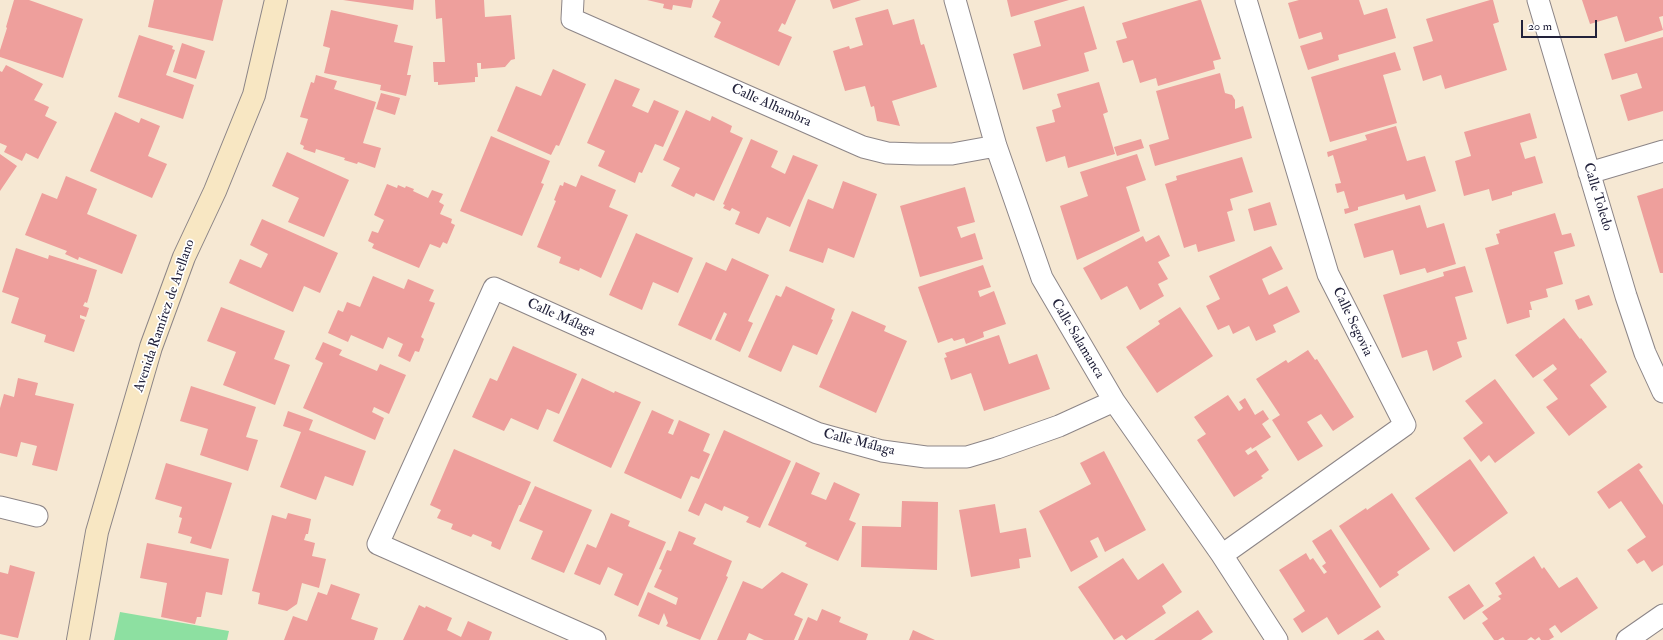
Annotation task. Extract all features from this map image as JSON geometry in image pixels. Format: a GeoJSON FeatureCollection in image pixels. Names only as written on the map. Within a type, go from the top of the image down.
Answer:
{"type":"FeatureCollection","features":[{"type":"Feature","properties":{"kind":"street","name":"Avenida Ramírez de Arellano"},"geometry":{"type":"LineString","coordinates":[[78,640],[97,532],[151,347],[184,257],[215,191],[254,95],[276,0]]}},
{"type":"Feature","properties":{"kind":"street","name":"Calle Alhambra"},"geometry":{"type":"LineString","coordinates":[[573,0],[572,19],[863,147],[887,153],[952,154],[996,146]]}},
{"type":"Feature","properties":{"kind":"street","name":"Calle Salamanca"},"geometry":{"type":"LineString","coordinates":[[955,0],[996,146],[1042,278],[1114,401],[1222,555],[1277,640]]}},
{"type":"Feature","properties":{"kind":"street","name":"Calle Segovia"},"geometry":{"type":"LineString","coordinates":[[1222,555],[1405,425],[1328,274],[1246,0]]}},
{"type":"Feature","properties":{"kind":"street","name":"Calle Toledo"},"geometry":{"type":"LineString","coordinates":[[1538,0],[1589,173],[1645,353],[1663,392]]}},
{"type":"Feature","properties":{"kind":"street"},"geometry":{"type":"LineString","coordinates":[[1589,173],[1663,151]]}},
{"type":"Feature","properties":{"kind":"street","name":"Calle Málaga"},"geometry":{"type":"LineString","coordinates":[[595,640],[378,544],[494,288],[817,433],[882,451],[926,457],[967,457],[1059,426],[1114,401]]}},
{"type":"Feature","properties":{"kind":"street"},"geometry":{"type":"LineString","coordinates":[[0,507],[37,516]]}},
{"type":"Feature","properties":{"kind":"street"},"geometry":{"type":"LineString","coordinates":[[1627,640],[1663,615]]}},
{"type":"Feature","properties":{"kind":"green space"},"geometry":{"type":"Polygon","coordinates":[[[120,612],[229,631],[227,640],[114,640],[120,612]]]}},
{"type":"Feature","properties":{"kind":"building"},"geometry":{"type":"Polygon","coordinates":[[[14,0],[29,0],[83,19],[63,78],[0,57],[0,50],[14,0]]]}},
{"type":"Feature","properties":{"kind":"building"},"geometry":{"type":"Polygon","coordinates":[[[154,0],[223,0],[213,41],[148,27],[154,0]]]}},
{"type":"Feature","properties":{"kind":"building"},"geometry":{"type":"Polygon","coordinates":[[[343,0],[414,0],[413,10],[343,0]]]}},
{"type":"Feature","properties":{"kind":"building"},"geometry":{"type":"Polygon","coordinates":[[[435,0],[484,0],[485,17],[511,15],[515,59],[511,60],[505,67],[481,69],[481,63],[477,63],[478,77],[475,77],[475,82],[438,85],[438,82],[434,82],[433,62],[445,62],[442,18],[436,19],[435,0]]]}},
{"type":"Feature","properties":{"kind":"building"},"geometry":{"type":"Polygon","coordinates":[[[647,0],[693,0],[691,8],[673,5],[672,10],[663,8],[664,4],[647,0]]]}},
{"type":"Feature","properties":{"kind":"building"},"geometry":{"type":"Polygon","coordinates":[[[720,0],[796,0],[785,25],[782,23],[778,31],[792,37],[779,66],[714,37],[721,22],[712,17],[720,0]]]}},
{"type":"Feature","properties":{"kind":"building"},"geometry":{"type":"Polygon","coordinates":[[[830,0],[861,0],[833,9],[830,0]]]}},
{"type":"Feature","properties":{"kind":"building"},"geometry":{"type":"Polygon","coordinates":[[[1007,0],[1069,0],[1011,17],[1007,0]]]}},
{"type":"Feature","properties":{"kind":"building"},"geometry":{"type":"Polygon","coordinates":[[[1201,0],[1221,59],[1213,61],[1215,69],[1158,86],[1156,78],[1140,83],[1133,60],[1123,63],[1116,41],[1127,38],[1122,23],[1201,0]]]}},
{"type":"Feature","properties":{"kind":"building"},"geometry":{"type":"Polygon","coordinates":[[[1299,0],[1359,0],[1364,15],[1387,8],[1396,38],[1338,55],[1339,60],[1308,70],[1300,46],[1323,39],[1321,32],[1299,39],[1288,3],[1299,0]]]}},
{"type":"Feature","properties":{"kind":"building"},"geometry":{"type":"Polygon","coordinates":[[[1493,0],[1499,22],[1493,24],[1507,70],[1445,89],[1441,75],[1423,81],[1413,47],[1433,41],[1426,19],[1493,0]]]}},
{"type":"Feature","properties":{"kind":"building"},"geometry":{"type":"Polygon","coordinates":[[[1582,0],[1663,0],[1663,16],[1659,17],[1663,30],[1625,42],[1617,16],[1590,24],[1582,0]]]}},
{"type":"Feature","properties":{"kind":"building"},"geometry":{"type":"Polygon","coordinates":[[[1084,6],[1097,49],[1084,53],[1089,71],[1023,90],[1013,54],[1041,46],[1034,21],[1084,6]]]}},
{"type":"Feature","properties":{"kind":"building"},"geometry":{"type":"Polygon","coordinates":[[[888,9],[893,25],[914,19],[921,45],[924,44],[937,87],[892,101],[900,126],[877,121],[874,106],[871,107],[865,86],[845,91],[833,51],[849,46],[850,49],[863,45],[855,18],[888,9]]]}},
{"type":"Feature","properties":{"kind":"building"},"geometry":{"type":"Polygon","coordinates":[[[331,10],[398,25],[394,42],[413,46],[407,75],[411,75],[406,96],[380,90],[381,85],[324,73],[330,48],[323,46],[331,10]]]}},
{"type":"Feature","properties":{"kind":"building"},"geometry":{"type":"Polygon","coordinates":[[[139,35],[173,46],[172,49],[175,50],[166,75],[194,85],[183,119],[118,97],[139,35]]]}},
{"type":"Feature","properties":{"kind":"building"},"geometry":{"type":"Polygon","coordinates":[[[1663,37],[1663,111],[1628,121],[1620,95],[1642,88],[1637,73],[1612,80],[1604,54],[1663,37]]]}},
{"type":"Feature","properties":{"kind":"building"},"geometry":{"type":"Polygon","coordinates":[[[182,43],[205,51],[196,79],[173,72],[182,43]]]}},
{"type":"Feature","properties":{"kind":"building"},"geometry":{"type":"Polygon","coordinates":[[[1395,52],[1401,70],[1383,75],[1397,123],[1330,142],[1311,77],[1395,52]]]}},
{"type":"Feature","properties":{"kind":"building"},"geometry":{"type":"Polygon","coordinates":[[[6,65],[43,84],[34,100],[49,107],[45,116],[57,122],[38,159],[26,153],[22,161],[4,152],[7,146],[0,143],[0,71],[2,72],[6,65]]]}},
{"type":"Feature","properties":{"kind":"building"},"geometry":{"type":"Polygon","coordinates":[[[553,69],[586,84],[559,146],[556,145],[551,155],[497,131],[516,86],[541,96],[553,69]]]}},
{"type":"Feature","properties":{"kind":"building"},"geometry":{"type":"Polygon","coordinates":[[[1220,73],[1225,93],[1232,95],[1235,100],[1235,109],[1243,106],[1252,138],[1155,166],[1149,145],[1169,139],[1156,91],[1220,73]]]}},
{"type":"Feature","properties":{"kind":"building"},"geometry":{"type":"Polygon","coordinates":[[[316,75],[337,81],[334,89],[376,102],[363,143],[381,148],[375,168],[358,162],[357,164],[344,160],[345,158],[316,149],[315,153],[303,149],[304,146],[300,144],[308,119],[300,117],[311,82],[314,83],[316,75]]]}},
{"type":"Feature","properties":{"kind":"building"},"geometry":{"type":"Polygon","coordinates":[[[615,79],[640,89],[632,106],[648,113],[654,100],[679,111],[663,147],[655,144],[642,173],[639,172],[635,183],[598,166],[605,151],[587,143],[615,79]]]}},
{"type":"Feature","properties":{"kind":"building"},"geometry":{"type":"Polygon","coordinates":[[[1099,82],[1108,112],[1103,114],[1115,154],[1068,168],[1065,156],[1046,162],[1036,127],[1055,122],[1052,110],[1061,107],[1057,94],[1099,82]]]}},
{"type":"Feature","properties":{"kind":"building"},"geometry":{"type":"Polygon","coordinates":[[[381,93],[400,98],[395,115],[376,109],[381,93]]]}},
{"type":"Feature","properties":{"kind":"building"},"geometry":{"type":"Polygon","coordinates":[[[686,110],[710,121],[712,116],[732,126],[730,132],[743,138],[714,201],[696,193],[694,197],[671,186],[680,168],[663,160],[686,110]]]}},
{"type":"Feature","properties":{"kind":"building"},"geometry":{"type":"Polygon","coordinates":[[[115,112],[139,123],[141,118],[160,126],[148,156],[167,164],[152,198],[90,171],[115,112]]]}},
{"type":"Feature","properties":{"kind":"building"},"geometry":{"type":"Polygon","coordinates":[[[1530,113],[1537,138],[1520,143],[1525,159],[1535,156],[1543,183],[1512,192],[1512,195],[1492,201],[1489,189],[1464,196],[1455,161],[1471,156],[1464,132],[1530,113]]]}},
{"type":"Feature","properties":{"kind":"building"},"geometry":{"type":"Polygon","coordinates":[[[1396,126],[1407,161],[1425,156],[1436,191],[1406,200],[1404,194],[1358,207],[1358,210],[1345,214],[1344,209],[1349,208],[1344,191],[1337,193],[1335,184],[1341,183],[1333,155],[1328,157],[1327,152],[1367,140],[1365,135],[1396,126]]]}},
{"type":"Feature","properties":{"kind":"building"},"geometry":{"type":"Polygon","coordinates":[[[491,136],[550,161],[541,183],[544,184],[522,236],[460,211],[491,136]]]}},
{"type":"Feature","properties":{"kind":"building"},"geometry":{"type":"Polygon","coordinates":[[[751,139],[778,151],[771,167],[785,174],[793,155],[818,165],[790,227],[767,217],[759,234],[735,224],[740,212],[732,208],[730,211],[723,208],[725,205],[723,204],[751,139]]]}},
{"type":"Feature","properties":{"kind":"building"},"geometry":{"type":"Polygon","coordinates":[[[1141,139],[1144,148],[1117,156],[1114,147],[1141,139]]]}},
{"type":"Feature","properties":{"kind":"building"},"geometry":{"type":"Polygon","coordinates":[[[287,152],[349,180],[324,237],[288,222],[299,198],[272,186],[287,152]]]}},
{"type":"Feature","properties":{"kind":"building"},"geometry":{"type":"Polygon","coordinates":[[[0,154],[17,166],[0,191],[0,154]]]}},
{"type":"Feature","properties":{"kind":"building"},"geometry":{"type":"Polygon","coordinates":[[[1137,154],[1146,180],[1126,187],[1140,231],[1077,260],[1060,206],[1088,196],[1080,172],[1137,154]]]}},
{"type":"Feature","properties":{"kind":"building"},"geometry":{"type":"Polygon","coordinates":[[[1242,157],[1253,192],[1230,199],[1233,210],[1227,212],[1235,241],[1198,252],[1196,244],[1184,248],[1165,184],[1177,180],[1176,176],[1242,157]]]}},
{"type":"Feature","properties":{"kind":"building"},"geometry":{"type":"Polygon","coordinates":[[[581,175],[616,190],[609,207],[628,215],[601,278],[580,268],[579,271],[559,263],[561,257],[537,247],[556,201],[554,200],[560,185],[563,186],[564,182],[576,187],[581,175]]]}},
{"type":"Feature","properties":{"kind":"building"},"geometry":{"type":"Polygon","coordinates":[[[66,176],[97,189],[87,214],[137,235],[122,274],[79,257],[78,260],[65,254],[67,251],[25,235],[42,193],[57,199],[66,176]]]}},
{"type":"Feature","properties":{"kind":"building"},"geometry":{"type":"Polygon","coordinates":[[[843,181],[877,194],[854,258],[828,248],[823,263],[789,251],[808,199],[833,209],[843,181]]]}},
{"type":"Feature","properties":{"kind":"building"},"geometry":{"type":"Polygon","coordinates":[[[387,184],[397,188],[398,185],[405,188],[406,186],[428,198],[432,190],[443,194],[439,202],[444,205],[440,214],[452,219],[451,223],[455,225],[447,244],[443,242],[440,248],[430,244],[419,268],[372,248],[374,244],[368,241],[372,231],[378,233],[384,220],[374,215],[387,184]]]}},
{"type":"Feature","properties":{"kind":"building"},"geometry":{"type":"Polygon","coordinates":[[[965,187],[975,222],[957,227],[961,238],[975,233],[983,259],[920,277],[900,206],[965,187]]]}},
{"type":"Feature","properties":{"kind":"building"},"geometry":{"type":"Polygon","coordinates":[[[1663,188],[1663,273],[1660,273],[1637,196],[1663,188]]]}},
{"type":"Feature","properties":{"kind":"building"},"geometry":{"type":"Polygon","coordinates":[[[1270,202],[1277,225],[1254,231],[1248,209],[1270,202]]]}},
{"type":"Feature","properties":{"kind":"building"},"geometry":{"type":"Polygon","coordinates":[[[1420,205],[1427,228],[1444,223],[1456,264],[1427,273],[1425,268],[1400,275],[1393,250],[1364,258],[1354,224],[1420,205]]]}},
{"type":"Feature","properties":{"kind":"building"},"geometry":{"type":"Polygon","coordinates":[[[1555,213],[1562,235],[1571,233],[1575,246],[1554,252],[1563,284],[1546,289],[1548,297],[1530,302],[1532,310],[1529,310],[1530,317],[1507,324],[1485,248],[1499,244],[1496,234],[1500,233],[1499,230],[1555,213]]]}},
{"type":"Feature","properties":{"kind":"building"},"geometry":{"type":"Polygon","coordinates":[[[262,219],[338,253],[320,293],[304,286],[293,312],[229,283],[240,259],[261,268],[268,254],[250,245],[262,219]]]}},
{"type":"Feature","properties":{"kind":"building"},"geometry":{"type":"Polygon","coordinates":[[[636,233],[693,258],[678,293],[653,282],[642,310],[609,295],[636,233]]]}},
{"type":"Feature","properties":{"kind":"building"},"geometry":{"type":"Polygon","coordinates":[[[1159,235],[1170,256],[1158,262],[1168,279],[1158,284],[1164,296],[1140,310],[1127,286],[1101,300],[1083,268],[1143,236],[1146,242],[1159,235]]]}},
{"type":"Feature","properties":{"kind":"building"},"geometry":{"type":"Polygon","coordinates":[[[1271,246],[1283,269],[1262,279],[1269,295],[1287,286],[1300,312],[1273,325],[1276,332],[1256,341],[1249,326],[1233,334],[1229,325],[1218,330],[1206,306],[1220,299],[1209,276],[1271,246]]]}},
{"type":"Feature","properties":{"kind":"building"},"geometry":{"type":"Polygon","coordinates":[[[16,248],[48,259],[49,255],[97,270],[87,303],[85,302],[83,306],[89,308],[86,317],[80,315],[80,318],[85,320],[74,352],[44,342],[46,335],[11,323],[19,298],[2,292],[16,248]]]}},
{"type":"Feature","properties":{"kind":"building"},"geometry":{"type":"Polygon","coordinates":[[[732,258],[769,275],[748,321],[753,323],[740,352],[715,340],[727,314],[724,312],[711,340],[678,325],[706,262],[726,271],[732,258]]]}},
{"type":"Feature","properties":{"kind":"building"},"geometry":{"type":"Polygon","coordinates":[[[983,265],[991,287],[978,291],[980,297],[994,291],[1006,324],[983,332],[984,337],[966,344],[964,338],[954,341],[952,338],[938,343],[918,287],[983,265]]]}},
{"type":"Feature","properties":{"kind":"building"},"geometry":{"type":"Polygon","coordinates":[[[1465,266],[1473,292],[1455,297],[1467,339],[1457,342],[1462,357],[1433,371],[1427,350],[1402,358],[1383,295],[1444,276],[1443,272],[1465,266]]]}},
{"type":"Feature","properties":{"kind":"building"},"geometry":{"type":"Polygon","coordinates":[[[373,276],[404,289],[408,279],[434,290],[429,301],[435,303],[421,337],[424,339],[419,352],[415,351],[410,362],[398,356],[403,344],[388,337],[383,349],[351,335],[348,342],[328,333],[338,310],[343,312],[347,302],[360,307],[373,276]]]}},
{"type":"Feature","properties":{"kind":"building"},"geometry":{"type":"Polygon","coordinates":[[[786,286],[835,309],[831,319],[833,320],[817,355],[793,345],[781,372],[748,357],[776,295],[781,297],[786,286]]]}},
{"type":"Feature","properties":{"kind":"building"},"geometry":{"type":"Polygon","coordinates":[[[1589,295],[1593,305],[1578,310],[1575,300],[1589,295]]]}},
{"type":"Feature","properties":{"kind":"building"},"geometry":{"type":"Polygon","coordinates":[[[221,307],[285,331],[274,359],[290,365],[275,405],[223,385],[236,352],[207,341],[221,307]]]}},
{"type":"Feature","properties":{"kind":"building"},"geometry":{"type":"Polygon","coordinates":[[[1180,307],[1213,356],[1157,393],[1126,347],[1160,324],[1158,321],[1180,307]]]}},
{"type":"Feature","properties":{"kind":"building"},"geometry":{"type":"Polygon","coordinates":[[[852,311],[886,326],[884,331],[907,341],[876,413],[819,387],[852,311]]]}},
{"type":"Feature","properties":{"kind":"building"},"geometry":{"type":"Polygon","coordinates":[[[1564,318],[1607,372],[1590,385],[1607,407],[1569,436],[1546,407],[1558,399],[1543,380],[1557,369],[1553,364],[1533,378],[1515,355],[1564,318]]]}},
{"type":"Feature","properties":{"kind":"building"},"geometry":{"type":"Polygon","coordinates":[[[999,335],[1009,364],[1037,354],[1050,389],[984,411],[971,373],[951,380],[944,358],[947,357],[945,353],[999,335]]]}},
{"type":"Feature","properties":{"kind":"building"},"geometry":{"type":"Polygon","coordinates":[[[323,342],[342,350],[339,355],[377,371],[380,364],[406,375],[389,414],[374,407],[372,412],[384,418],[375,440],[303,408],[323,363],[315,359],[323,342]]]}},
{"type":"Feature","properties":{"kind":"building"},"geometry":{"type":"Polygon","coordinates":[[[513,346],[577,374],[559,414],[547,409],[538,430],[511,418],[504,431],[472,417],[490,378],[497,381],[513,346]]]}},
{"type":"Feature","properties":{"kind":"building"},"geometry":{"type":"Polygon","coordinates":[[[1308,350],[1315,360],[1317,359],[1354,417],[1333,431],[1321,414],[1307,422],[1323,446],[1298,461],[1272,420],[1280,415],[1256,379],[1286,360],[1288,363],[1308,350]]]}},
{"type":"Feature","properties":{"kind":"building"},"geometry":{"type":"Polygon","coordinates":[[[18,378],[38,383],[35,395],[74,404],[57,471],[32,465],[37,446],[21,442],[17,457],[0,453],[0,408],[4,394],[14,397],[18,378]]]}},
{"type":"Feature","properties":{"kind":"building"},"geometry":{"type":"Polygon","coordinates":[[[582,378],[614,393],[615,391],[641,402],[611,468],[553,441],[582,378]]]}},
{"type":"Feature","properties":{"kind":"building"},"geometry":{"type":"Polygon","coordinates":[[[1495,379],[1535,433],[1495,463],[1489,455],[1481,462],[1463,438],[1483,423],[1465,401],[1495,379]]]}},
{"type":"Feature","properties":{"kind":"building"},"geometry":{"type":"Polygon","coordinates":[[[191,386],[256,407],[246,437],[258,440],[248,471],[200,455],[208,429],[180,421],[191,386]]]}},
{"type":"Feature","properties":{"kind":"building"},"geometry":{"type":"Polygon","coordinates":[[[1228,395],[1239,411],[1243,408],[1239,402],[1245,398],[1255,415],[1263,410],[1269,419],[1262,424],[1271,437],[1252,449],[1251,447],[1245,451],[1248,455],[1256,450],[1269,470],[1261,476],[1263,478],[1234,497],[1197,440],[1206,434],[1194,417],[1228,395]]]}},
{"type":"Feature","properties":{"kind":"building"},"geometry":{"type":"Polygon","coordinates":[[[652,410],[674,420],[668,433],[673,435],[679,420],[710,434],[703,451],[710,454],[699,479],[691,476],[681,499],[624,473],[652,410]]]}},
{"type":"Feature","properties":{"kind":"building"},"geometry":{"type":"Polygon","coordinates":[[[288,411],[313,420],[309,430],[366,451],[353,486],[325,476],[316,500],[280,487],[301,432],[283,426],[288,411]]]}},
{"type":"Feature","properties":{"kind":"building"},"geometry":{"type":"Polygon","coordinates":[[[724,430],[791,461],[760,528],[746,522],[749,517],[724,506],[722,511],[705,503],[699,516],[688,511],[724,430]]]}},
{"type":"Feature","properties":{"kind":"building"},"geometry":{"type":"Polygon","coordinates":[[[454,449],[531,482],[521,505],[519,505],[500,550],[491,546],[492,542],[473,534],[471,537],[451,529],[453,524],[437,518],[441,510],[430,505],[454,449]]]}},
{"type":"Feature","properties":{"kind":"building"},"geometry":{"type":"Polygon","coordinates":[[[1104,451],[1146,530],[1105,552],[1098,537],[1090,541],[1098,557],[1071,572],[1039,511],[1091,484],[1080,463],[1104,451]]]}},
{"type":"Feature","properties":{"kind":"building"},"geometry":{"type":"Polygon","coordinates":[[[1470,459],[1508,513],[1454,552],[1415,498],[1470,459]]]}},
{"type":"Feature","properties":{"kind":"building"},"geometry":{"type":"Polygon","coordinates":[[[796,462],[820,473],[811,494],[826,500],[834,482],[860,494],[849,520],[856,523],[838,561],[805,546],[807,543],[768,525],[796,462]]]}},
{"type":"Feature","properties":{"kind":"building"},"geometry":{"type":"Polygon","coordinates":[[[166,463],[232,483],[211,549],[190,543],[192,537],[178,533],[182,518],[179,517],[182,507],[155,499],[166,463]]]}},
{"type":"Feature","properties":{"kind":"building"},"geometry":{"type":"Polygon","coordinates":[[[1639,463],[1643,467],[1639,470],[1663,505],[1663,565],[1652,572],[1644,560],[1637,564],[1627,550],[1646,537],[1621,501],[1609,509],[1597,492],[1639,463]]]}},
{"type":"Feature","properties":{"kind":"building"},"geometry":{"type":"Polygon","coordinates":[[[535,486],[592,510],[564,573],[531,559],[543,531],[519,521],[535,486]]]}},
{"type":"Feature","properties":{"kind":"building"},"geometry":{"type":"Polygon","coordinates":[[[1392,493],[1430,549],[1397,572],[1399,575],[1380,588],[1339,526],[1366,508],[1367,510],[1392,493]]]}},
{"type":"Feature","properties":{"kind":"building"},"geometry":{"type":"Polygon","coordinates":[[[902,501],[938,502],[937,570],[861,567],[862,526],[901,527],[902,501]]]}},
{"type":"Feature","properties":{"kind":"building"},"geometry":{"type":"Polygon","coordinates":[[[995,504],[1000,533],[1026,528],[1031,557],[1019,559],[1020,568],[971,577],[959,510],[995,504]]]}},
{"type":"Feature","properties":{"kind":"building"},"geometry":{"type":"Polygon","coordinates":[[[288,513],[311,519],[308,534],[306,534],[304,540],[315,543],[312,556],[326,559],[319,588],[302,583],[297,604],[287,611],[258,604],[260,593],[252,591],[272,515],[286,519],[288,513]]]}},
{"type":"Feature","properties":{"kind":"building"},"geometry":{"type":"Polygon","coordinates":[[[611,513],[630,521],[628,526],[666,542],[638,606],[614,595],[623,574],[608,567],[600,585],[574,574],[587,544],[596,548],[611,513]]]}},
{"type":"Feature","properties":{"kind":"building"},"geometry":{"type":"Polygon","coordinates":[[[1331,529],[1381,607],[1338,635],[1327,617],[1302,633],[1293,619],[1305,611],[1279,570],[1306,553],[1310,560],[1313,558],[1324,574],[1327,572],[1322,566],[1326,563],[1312,541],[1331,529]]]}},
{"type":"Feature","properties":{"kind":"building"},"geometry":{"type":"Polygon","coordinates":[[[679,531],[696,538],[693,544],[732,561],[726,576],[728,577],[700,640],[666,626],[668,623],[664,613],[659,625],[638,616],[648,592],[676,605],[678,598],[654,587],[662,570],[659,569],[667,550],[671,551],[679,531]]]}},
{"type":"Feature","properties":{"kind":"building"},"geometry":{"type":"Polygon","coordinates":[[[147,543],[229,559],[222,595],[206,592],[201,617],[197,617],[195,624],[161,617],[167,583],[140,578],[147,543]]]}},
{"type":"Feature","properties":{"kind":"building"},"geometry":{"type":"Polygon","coordinates":[[[1534,556],[1542,569],[1544,567],[1559,588],[1577,577],[1598,608],[1561,633],[1555,625],[1549,629],[1554,637],[1549,640],[1541,640],[1539,637],[1535,640],[1531,637],[1527,640],[1505,640],[1503,637],[1498,640],[1494,640],[1482,623],[1488,619],[1482,612],[1501,599],[1498,596],[1502,594],[1495,583],[1534,556]]]}},
{"type":"Feature","properties":{"kind":"building"},"geometry":{"type":"Polygon","coordinates":[[[1123,558],[1138,580],[1163,563],[1182,592],[1162,606],[1166,613],[1126,640],[1122,635],[1114,640],[1078,587],[1123,558]]]}},
{"type":"Feature","properties":{"kind":"building"},"geometry":{"type":"Polygon","coordinates":[[[10,565],[35,572],[18,638],[0,634],[0,572],[8,574],[10,565]]]}},
{"type":"Feature","properties":{"kind":"building"},"geometry":{"type":"Polygon","coordinates":[[[782,572],[808,584],[794,615],[803,619],[794,640],[764,640],[749,633],[746,640],[717,640],[743,581],[762,589],[782,572]]]}},
{"type":"Feature","properties":{"kind":"building"},"geometry":{"type":"Polygon","coordinates":[[[331,584],[360,594],[351,619],[378,628],[374,640],[284,640],[293,616],[307,621],[318,592],[327,595],[331,584]]]}},
{"type":"Feature","properties":{"kind":"building"},"geometry":{"type":"Polygon","coordinates":[[[1469,584],[1484,606],[1464,620],[1448,597],[1469,584]]]}},
{"type":"Feature","properties":{"kind":"building"},"geometry":{"type":"Polygon","coordinates":[[[419,605],[425,608],[426,606],[452,618],[447,630],[461,637],[468,621],[492,632],[489,640],[403,640],[419,605]]]}},
{"type":"Feature","properties":{"kind":"building"},"geometry":{"type":"Polygon","coordinates":[[[822,609],[841,617],[839,622],[868,634],[866,640],[798,640],[808,617],[817,621],[822,609]]]}},
{"type":"Feature","properties":{"kind":"building"},"geometry":{"type":"Polygon","coordinates":[[[1198,610],[1213,632],[1201,640],[1154,640],[1198,610]]]}},
{"type":"Feature","properties":{"kind":"building"},"geometry":{"type":"Polygon","coordinates":[[[913,630],[935,640],[909,640],[913,630]]]}},
{"type":"Feature","properties":{"kind":"building"},"geometry":{"type":"Polygon","coordinates":[[[1378,630],[1385,640],[1363,640],[1378,630]]]}}]}
